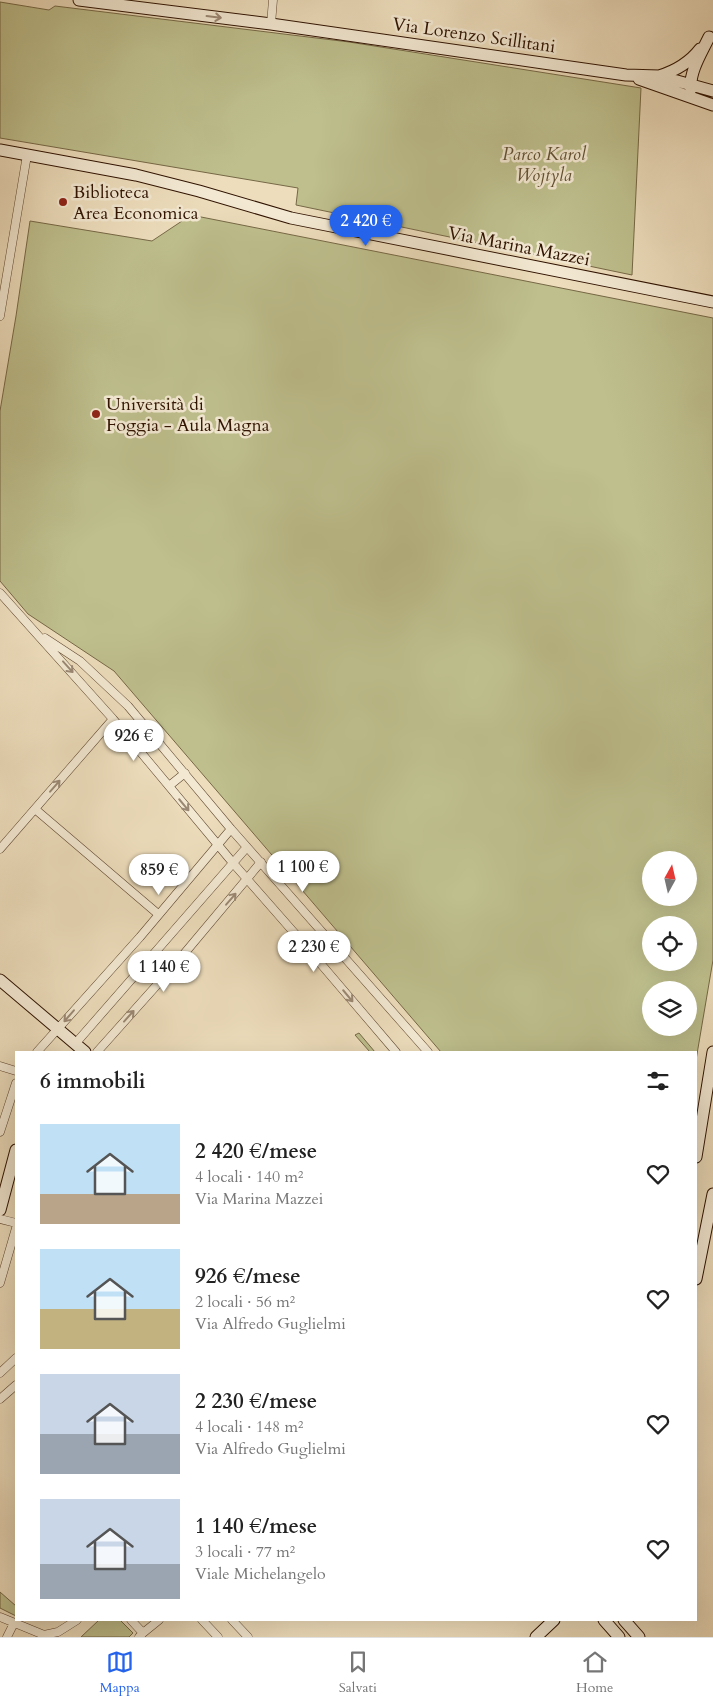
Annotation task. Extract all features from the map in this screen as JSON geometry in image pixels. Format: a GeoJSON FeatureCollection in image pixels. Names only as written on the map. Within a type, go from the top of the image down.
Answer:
{"type":"FeatureCollection","features":[{"type":"Feature","properties":{"kind":"street","name":"Via Lorenzo Scillitani"},"geometry":{"type":"LineString","coordinates":[[79,0],[271,24],[626,75]]}},
{"type":"Feature","properties":{"kind":"street"},"geometry":{"type":"LineString","coordinates":[[271,24],[273,0]]}},
{"type":"Feature","properties":{"kind":"street"},"geometry":{"type":"LineString","coordinates":[[659,76],[674,71],[696,55],[709,37],[690,84],[694,98]]}},
{"type":"Feature","properties":{"kind":"street"},"geometry":{"type":"LineString","coordinates":[[626,75],[659,76],[712,90]]}},
{"type":"Feature","properties":{"kind":"street"},"geometry":{"type":"LineString","coordinates":[[626,75],[713,106]]}},
{"type":"Feature","properties":{"kind":"street"},"geometry":{"type":"LineString","coordinates":[[694,98],[712,90]]}},
{"type":"Feature","properties":{"kind":"street","name":"Via Marina Mazzei"},"geometry":{"type":"LineString","coordinates":[[0,150],[136,175],[291,218],[713,302]]}},
{"type":"Feature","properties":{"kind":"street"},"geometry":{"type":"LineString","coordinates":[[0,316],[27,155]]}},
{"type":"Feature","properties":{"kind":"street"},"geometry":{"type":"LineString","coordinates":[[0,593],[113,719],[233,864],[395,1051]]}},
{"type":"Feature","properties":{"kind":"street"},"geometry":{"type":"LineString","coordinates":[[35,631],[80,661],[128,706],[231,829],[427,1051]]}},
{"type":"Feature","properties":{"kind":"street"},"geometry":{"type":"LineString","coordinates":[[0,849],[113,719]]}},
{"type":"Feature","properties":{"kind":"street"},"geometry":{"type":"LineString","coordinates":[[169,786],[185,774]]}},
{"type":"Feature","properties":{"kind":"street"},"geometry":{"type":"LineString","coordinates":[[35,809],[158,914]]}},
{"type":"Feature","properties":{"kind":"street"},"geometry":{"type":"LineString","coordinates":[[38,1051],[140,937],[231,829]]}},
{"type":"Feature","properties":{"kind":"street"},"geometry":{"type":"LineString","coordinates":[[0,980],[58,1029],[71,1048],[247,847]]}},
{"type":"Feature","properties":{"kind":"street"},"geometry":{"type":"LineString","coordinates":[[97,1051],[248,880],[261,862]]}},
{"type":"Feature","properties":{"kind":"street"},"geometry":{"type":"LineString","coordinates":[[697,1153],[709,1110],[713,1052]]}},
{"type":"Feature","properties":{"kind":"street"},"geometry":{"type":"LineString","coordinates":[[0,1066],[15,1071]]}},
{"type":"Feature","properties":{"kind":"street"},"geometry":{"type":"LineString","coordinates":[[0,1132],[15,1086]]}},
{"type":"Feature","properties":{"kind":"street"},"geometry":{"type":"LineString","coordinates":[[0,1210],[15,1154]]}},
{"type":"Feature","properties":{"kind":"street"},"geometry":{"type":"LineString","coordinates":[[697,1274],[713,1194]]}},
{"type":"Feature","properties":{"kind":"street"},"geometry":{"type":"LineString","coordinates":[[0,1219],[15,1223]]}},
{"type":"Feature","properties":{"kind":"street"},"geometry":{"type":"LineString","coordinates":[[0,1283],[15,1231]]}},
{"type":"Feature","properties":{"kind":"street"},"geometry":{"type":"LineString","coordinates":[[0,1373],[15,1359]]}},
{"type":"Feature","properties":{"kind":"street"},"geometry":{"type":"LineString","coordinates":[[0,1399],[15,1386]]}},
{"type":"Feature","properties":{"kind":"street"},"geometry":{"type":"LineString","coordinates":[[0,1617],[44,1636],[58,1632],[75,1621]]}},
{"type":"Feature","properties":{"kind":"street"},"geometry":{"type":"LineString","coordinates":[[132,1621],[141,1635],[158,1621]]}},
{"type":"Feature","properties":{"kind":"street"},"geometry":{"type":"LineString","coordinates":[[203,1621],[218,1637]]}},
{"type":"Feature","properties":{"kind":"street"},"geometry":{"type":"LineString","coordinates":[[233,1621],[248,1637]]}},
{"type":"Feature","properties":{"kind":"street"},"geometry":{"type":"LineString","coordinates":[[536,1637],[553,1621]]}},
{"type":"Feature","properties":{"kind":"street"},"geometry":{"type":"LineString","coordinates":[[605,1621],[619,1637]]}},
{"type":"Feature","properties":{"kind":"street"},"geometry":{"type":"LineString","coordinates":[[625,1621],[639,1637]]}},
{"type":"Feature","properties":{"kind":"street"},"geometry":{"type":"LineString","coordinates":[[6,1637],[14,1623]]}},
{"type":"Feature","properties":{"kind":"green space","name":"Parco Karol Wojtyla"},"geometry":{"type":"Polygon","coordinates":[[[0,2],[49,10],[55,6],[349,42],[641,88],[632,275],[296,205],[298,188],[0,138],[0,2]]]}},
{"type":"Feature","properties":{"kind":"green space"},"geometry":{"type":"Polygon","coordinates":[[[191,215],[713,318],[713,960],[697,1054],[697,1051],[440,1051],[114,671],[28,614],[0,581],[0,411],[30,221],[152,241],[191,215]]]}},
{"type":"Feature","properties":{"kind":"green space"},"geometry":{"type":"Polygon","coordinates":[[[359,1033],[374,1051],[369,1051],[355,1035],[359,1033]]]}},
{"type":"Feature","properties":{"kind":"green space"},"geometry":{"type":"Polygon","coordinates":[[[0,1592],[15,1605],[15,1616],[0,1608],[0,1592]]]}},
{"type":"Feature","properties":{"kind":"green space"},"geometry":{"type":"Polygon","coordinates":[[[98,1621],[121,1621],[133,1633],[129,1637],[81,1637],[98,1621]]]}},
{"type":"Feature","properties":{"kind":"place","name":"Biblioteca Area Economica"},"geometry":{"type":"Point","coordinates":[63,202]}},
{"type":"Feature","properties":{"kind":"place","name":"Università di Foggia - Aula Magna"},"geometry":{"type":"Point","coordinates":[96,414]}}]}
